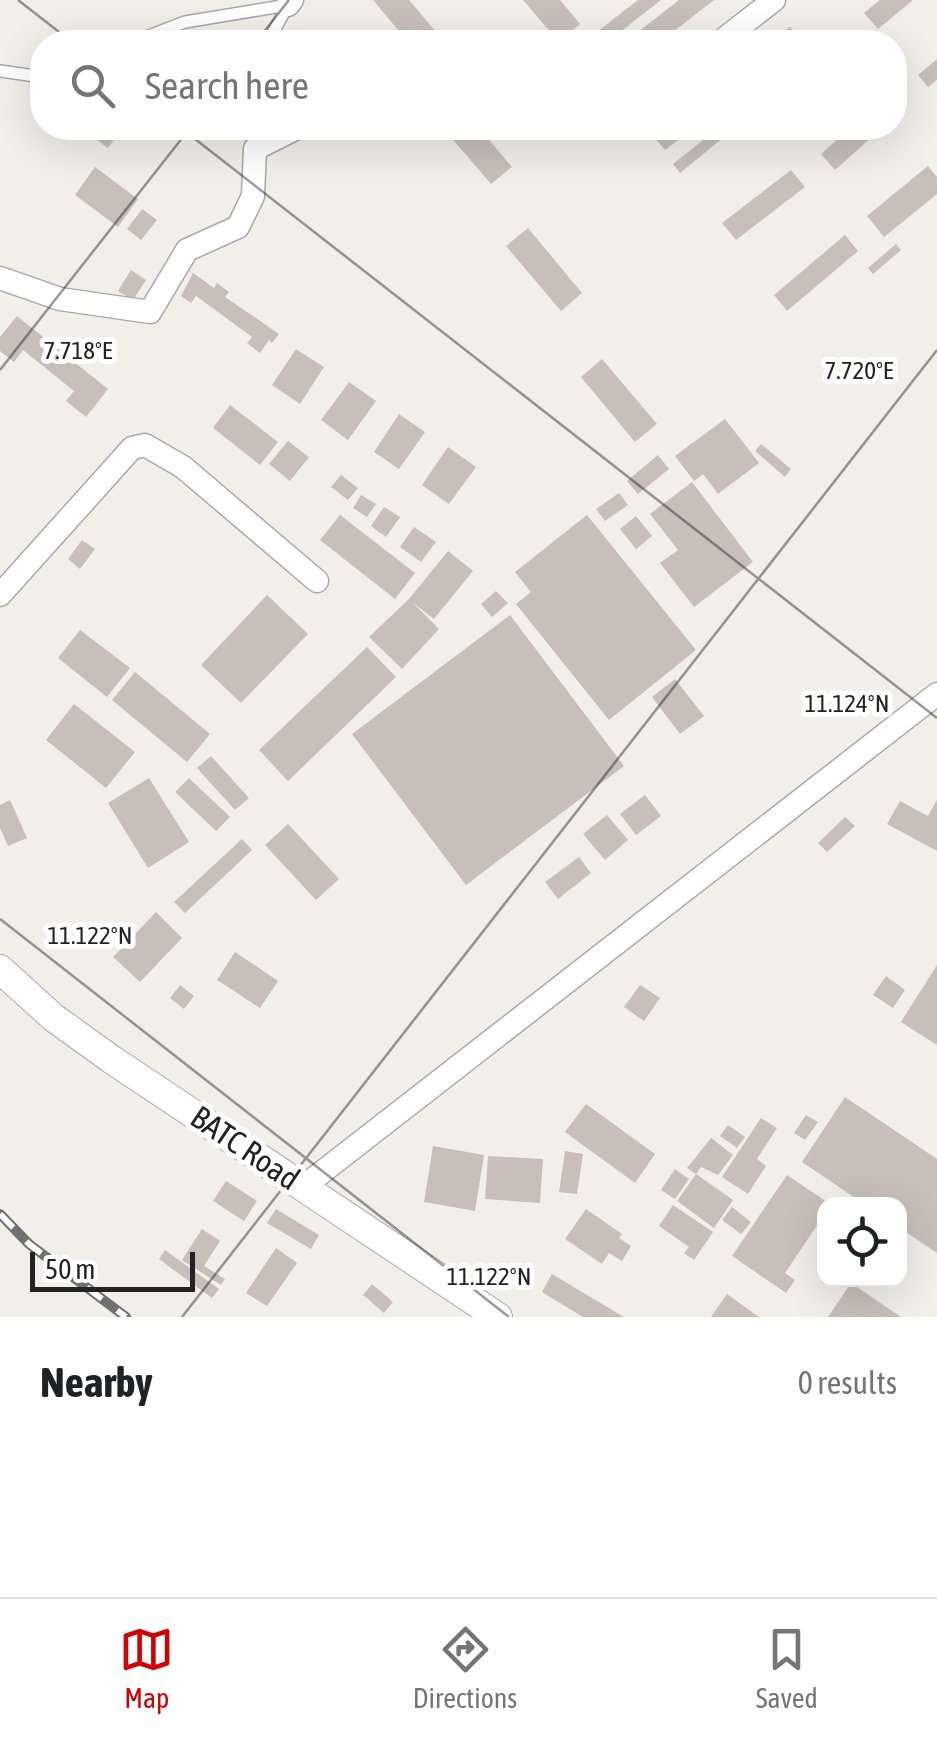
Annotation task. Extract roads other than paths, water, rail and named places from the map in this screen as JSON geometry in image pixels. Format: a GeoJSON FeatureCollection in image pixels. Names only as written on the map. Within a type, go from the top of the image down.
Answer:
{"type":"FeatureCollection","features":[{"type":"Feature","properties":{"kind":"street"},"geometry":{"type":"LineString","coordinates":[[735,30],[774,0]]}},
{"type":"Feature","properties":{"kind":"street"},"geometry":{"type":"LineString","coordinates":[[0,278],[60,299],[150,312],[187,250],[238,228],[253,196],[254,140]]}},
{"type":"Feature","properties":{"kind":"street"},"geometry":{"type":"LineString","coordinates":[[0,595],[132,448],[144,444],[184,468],[317,582]]}},
{"type":"Feature","properties":{"kind":"street"},"geometry":{"type":"LineString","coordinates":[[303,1187],[937,694]]}},
{"type":"Feature","properties":{"kind":"street","name":"BATC Road"},"geometry":{"type":"LineString","coordinates":[[0,968],[54,1018],[111,1059],[498,1317]]}},
{"type":"Feature","properties":{"kind":"lane"},"geometry":{"type":"LineString","coordinates":[[165,30],[186,22],[290,2]]}},
{"type":"Feature","properties":{"kind":"lane"},"geometry":{"type":"LineString","coordinates":[[275,30],[290,2]]}},
{"type":"Feature","properties":{"kind":"lane"},"geometry":{"type":"LineString","coordinates":[[0,71],[30,75]]}},
{"type":"Feature","properties":{"kind":"railway"},"geometry":{"type":"LineString","coordinates":[[0,1214],[29,1244],[126,1317]]}}]}
